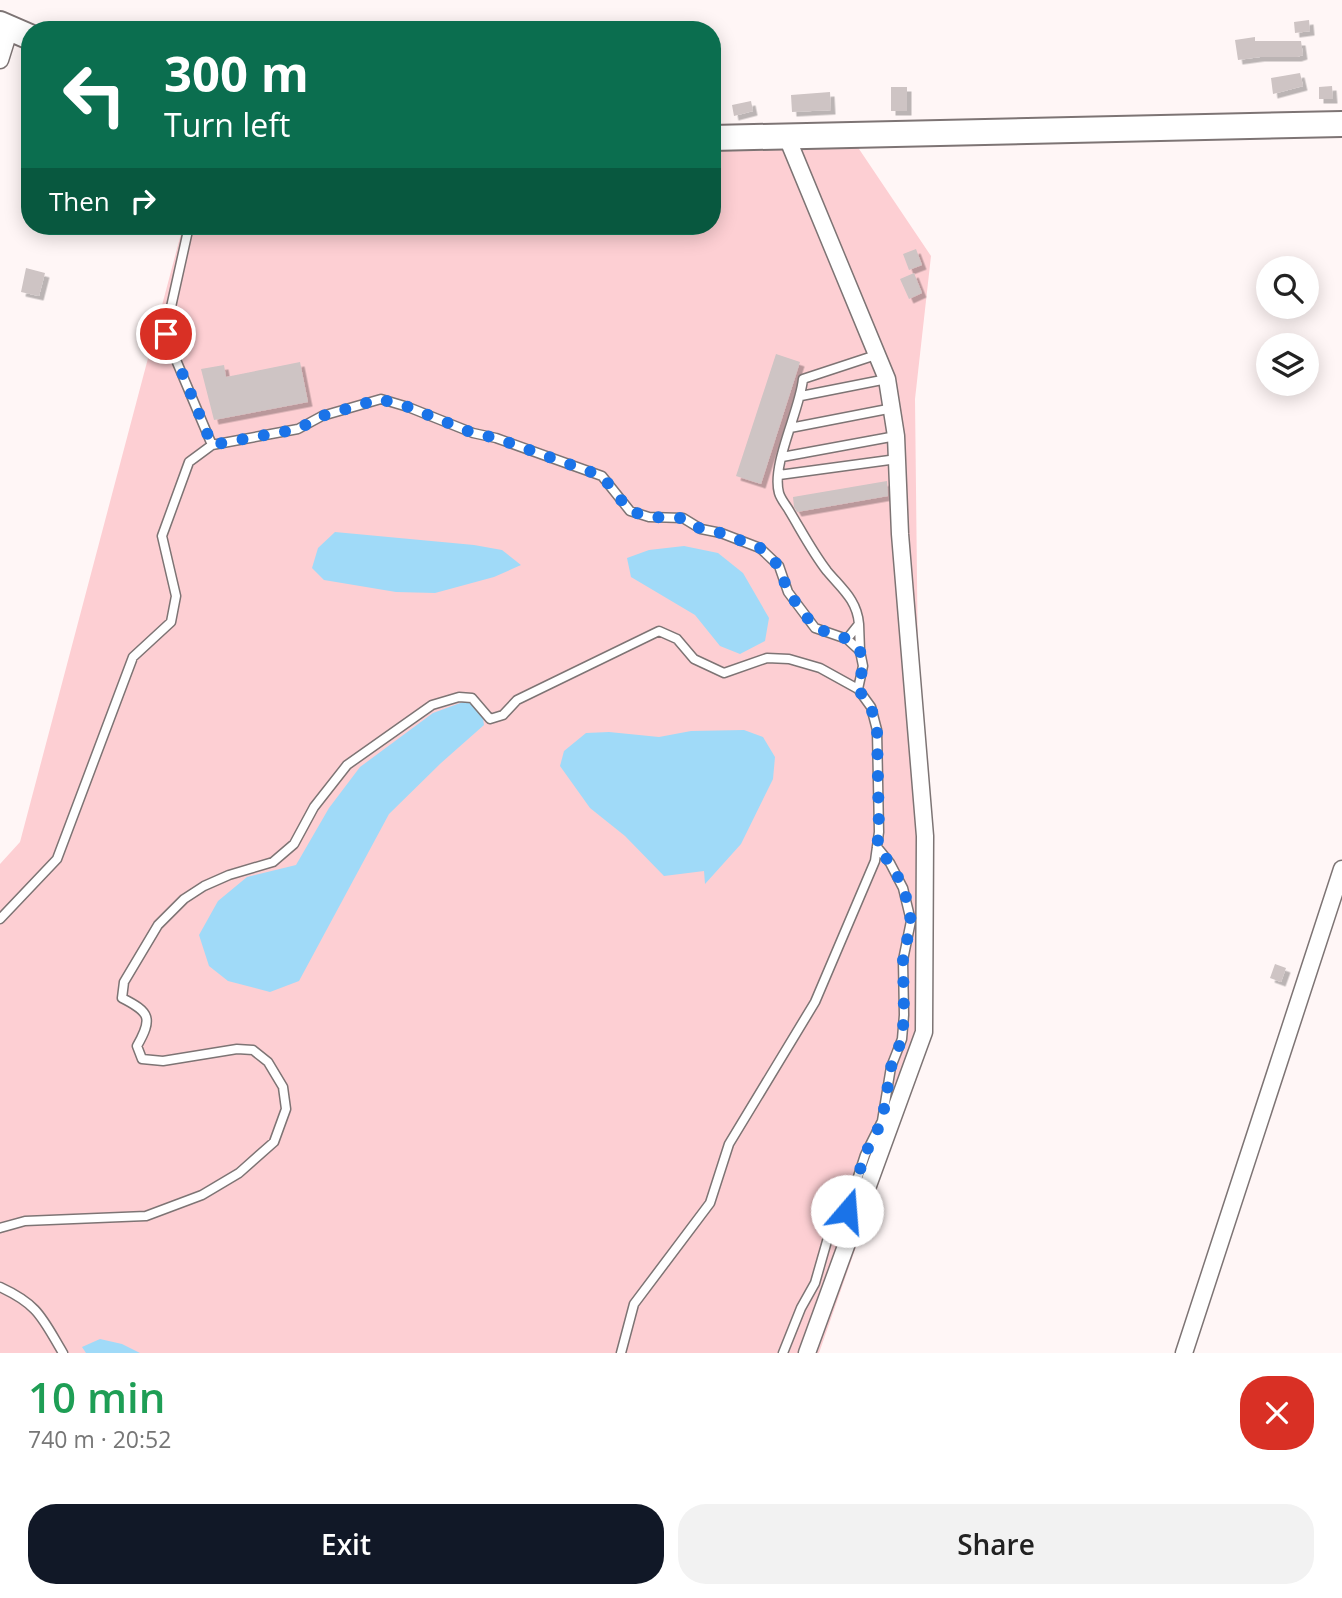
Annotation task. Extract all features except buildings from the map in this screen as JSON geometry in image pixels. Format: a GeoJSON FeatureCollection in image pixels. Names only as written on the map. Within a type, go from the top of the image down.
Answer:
{"type":"FeatureCollection","features":[{"type":"Feature","properties":{"kind":"main road"},"geometry":{"type":"LineString","coordinates":[[721,138],[1342,124]]}},
{"type":"Feature","properties":{"kind":"street"},"geometry":{"type":"LineString","coordinates":[[0,60],[13,30]]}},
{"type":"Feature","properties":{"kind":"street"},"geometry":{"type":"LineString","coordinates":[[786,135],[887,379],[893,408],[900,534],[925,836],[924,1032],[807,1353]]}},
{"type":"Feature","properties":{"kind":"street"},"geometry":{"type":"LineString","coordinates":[[1184,1353],[1342,869]]}},
{"type":"Feature","properties":{"kind":"lane"},"geometry":{"type":"LineString","coordinates":[[187,235],[166,334],[212,445]]}},
{"type":"Feature","properties":{"kind":"lane"},"geometry":{"type":"LineString","coordinates":[[858,689],[863,666],[858,610],[851,597],[825,569],[779,493],[779,475],[790,428],[802,396],[803,379],[876,355]]}},
{"type":"Feature","properties":{"kind":"lane"},"geometry":{"type":"LineString","coordinates":[[802,396],[887,379]]}},
{"type":"Feature","properties":{"kind":"lane"},"geometry":{"type":"LineString","coordinates":[[0,919],[57,859],[134,657],[172,622],[176,596],[162,536],[189,462],[212,445],[298,429],[322,416],[380,399],[408,407],[473,433],[496,438],[602,476],[630,511],[649,517],[683,518],[701,529],[721,533],[760,548],[779,566],[788,592],[815,628],[847,639],[860,651]]}},
{"type":"Feature","properties":{"kind":"lane"},"geometry":{"type":"LineString","coordinates":[[790,428],[893,408]]}},
{"type":"Feature","properties":{"kind":"lane"},"geometry":{"type":"LineString","coordinates":[[782,457],[896,436]]}},
{"type":"Feature","properties":{"kind":"lane"},"geometry":{"type":"LineString","coordinates":[[779,475],[897,459]]}},
{"type":"Feature","properties":{"kind":"lane"},"geometry":{"type":"LineString","coordinates":[[847,639],[859,624]]}},
{"type":"Feature","properties":{"kind":"lane"},"geometry":{"type":"LineString","coordinates":[[0,1228],[25,1221],[146,1216],[202,1195],[239,1173],[274,1142],[286,1109],[283,1087],[268,1062],[253,1050],[184,1059],[142,1059],[137,1046],[147,1028],[147,1018],[141,1007],[122,998],[124,982],[158,925],[184,899],[229,874],[273,862],[295,845],[314,807],[347,765],[432,705],[459,697],[472,698],[490,719],[503,715],[517,700],[659,631],[677,639],[694,659],[724,673],[766,658],[789,659],[820,668],[858,689],[871,707],[877,730],[879,832],[875,861],[815,1002],[729,1144],[710,1203],[634,1304],[621,1353]]}},
{"type":"Feature","properties":{"kind":"lane"},"geometry":{"type":"LineString","coordinates":[[783,1353],[801,1308],[815,1283],[827,1241],[847,1211],[865,1154],[882,1121],[891,1067],[902,1039],[903,960],[911,921],[904,888],[877,847]]}},
{"type":"Feature","properties":{"kind":"lane"},"geometry":{"type":"LineString","coordinates":[[0,1287],[37,1309],[63,1353]]}},
{"type":"Feature","properties":{"kind":"shaded area"},"geometry":{"type":"Polygon","coordinates":[[[721,143],[855,143],[931,256],[915,399],[920,848],[931,1032],[819,1353],[0,1353],[0,864],[20,842],[181,235],[721,235],[721,143]]]}},
{"type":"Feature","properties":{"kind":"water"},"geometry":{"type":"Polygon","coordinates":[[[335,532],[474,545],[502,550],[521,565],[494,577],[435,593],[396,592],[324,580],[312,568],[318,548],[335,532]]]}},
{"type":"Feature","properties":{"kind":"water"},"geometry":{"type":"Polygon","coordinates":[[[684,546],[718,553],[743,573],[769,618],[765,641],[740,654],[720,646],[695,615],[631,577],[627,558],[649,550],[684,546]]]}},
{"type":"Feature","properties":{"kind":"water"},"geometry":{"type":"Polygon","coordinates":[[[463,702],[481,705],[484,725],[389,814],[299,981],[270,992],[228,981],[209,966],[199,935],[218,901],[247,877],[296,865],[329,808],[360,767],[433,713],[463,702]]]}},
{"type":"Feature","properties":{"kind":"water"},"geometry":{"type":"Polygon","coordinates":[[[744,730],[763,737],[775,757],[773,779],[741,844],[705,884],[704,871],[664,876],[625,836],[590,808],[560,766],[564,751],[586,733],[609,732],[659,737],[691,731],[744,730]]]}},
{"type":"Feature","properties":{"kind":"water"},"geometry":{"type":"Polygon","coordinates":[[[100,1339],[122,1344],[140,1353],[86,1353],[82,1347],[100,1339]]]}},
{"type":"Feature","properties":{"kind":"route"},"geometry":{"type":"LineString","coordinates":[[166,334],[212,445],[298,429],[322,416],[380,399],[408,407],[473,433],[496,438],[602,476],[630,511],[649,517],[683,518],[701,529],[721,533],[760,548],[779,566],[788,592],[815,628],[847,639],[860,651],[863,666],[858,689],[871,707],[877,730],[877,847],[904,888],[911,921],[903,960],[902,1039],[891,1067],[882,1121],[865,1154],[847,1211]]}}]}
